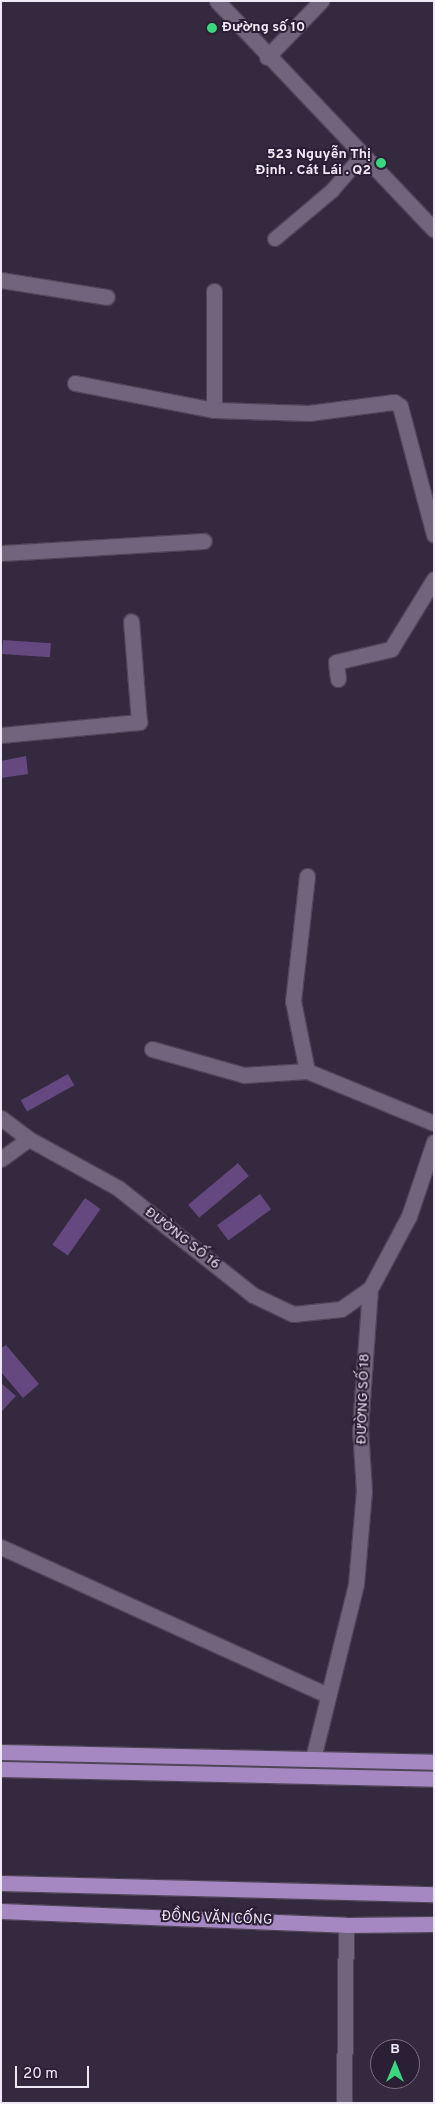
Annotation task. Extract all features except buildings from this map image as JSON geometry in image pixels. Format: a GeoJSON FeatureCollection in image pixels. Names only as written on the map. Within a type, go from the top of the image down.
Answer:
{"type":"FeatureCollection","features":[{"type":"Feature","properties":{"kind":"main road"},"geometry":{"type":"LineString","coordinates":[[1,1752],[434,1762]]}},
{"type":"Feature","properties":{"kind":"main road"},"geometry":{"type":"LineString","coordinates":[[1,1769],[434,1778]]}},
{"type":"Feature","properties":{"kind":"main road"},"geometry":{"type":"LineString","coordinates":[[1,1883],[434,1894]]}},
{"type":"Feature","properties":{"kind":"main road","name":"ĐỒNG VĂN CỐNG"},"geometry":{"type":"LineString","coordinates":[[1,1911],[346,1925],[434,1924]]}},
{"type":"Feature","properties":{"kind":"street"},"geometry":{"type":"LineString","coordinates":[[217,1],[267,57],[434,230]]}},
{"type":"Feature","properties":{"kind":"street"},"geometry":{"type":"LineString","coordinates":[[267,57],[321,1]]}},
{"type":"Feature","properties":{"kind":"street"},"geometry":{"type":"LineString","coordinates":[[1,280],[106,297]]}},
{"type":"Feature","properties":{"kind":"street"},"geometry":{"type":"LineString","coordinates":[[214,291],[214,410]]}},
{"type":"Feature","properties":{"kind":"street"},"geometry":{"type":"LineString","coordinates":[[75,383],[214,410],[309,413],[394,402],[400,406],[434,535]]}},
{"type":"Feature","properties":{"kind":"street"},"geometry":{"type":"LineString","coordinates":[[1,553],[204,541]]}},
{"type":"Feature","properties":{"kind":"street"},"geometry":{"type":"LineString","coordinates":[[338,679],[336,662],[391,649],[434,579]]}},
{"type":"Feature","properties":{"kind":"street"},"geometry":{"type":"LineString","coordinates":[[1,735],[139,722],[131,621]]}},
{"type":"Feature","properties":{"kind":"street"},"geometry":{"type":"LineString","coordinates":[[307,876],[293,1001],[307,1071]]}},
{"type":"Feature","properties":{"kind":"street"},"geometry":{"type":"LineString","coordinates":[[152,1049],[244,1075],[307,1071],[434,1123]]}},
{"type":"Feature","properties":{"kind":"street","name":"ĐƯỜNG SỐ 16"},"geometry":{"type":"LineString","coordinates":[[1,1118],[29,1139],[118,1188],[252,1295],[293,1314],[341,1309],[370,1288]]}},
{"type":"Feature","properties":{"kind":"street"},"geometry":{"type":"LineString","coordinates":[[1,1159],[29,1139]]}},
{"type":"Feature","properties":{"kind":"street","name":"ĐƯỜNG SỐ 18"},"geometry":{"type":"LineString","coordinates":[[313,1758],[356,1584],[364,1491],[360,1428],[370,1288],[409,1216],[434,1142]]}},
{"type":"Feature","properties":{"kind":"street"},"geometry":{"type":"LineString","coordinates":[[1,1547],[328,1695]]}},
{"type":"Feature","properties":{"kind":"street"},"geometry":{"type":"LineString","coordinates":[[344,2103],[346,1925]]}},
{"type":"Feature","properties":{"kind":"lane"},"geometry":{"type":"LineString","coordinates":[[275,239],[332,191],[362,156]]}},
{"type":"Feature","properties":{"kind":"place","name":"Đường số 10"},"geometry":{"type":"Point","coordinates":[212,28]}},
{"type":"Feature","properties":{"kind":"place","name":"523 Nguyễn Thị Định . Cát Lái . Q2"},"geometry":{"type":"Point","coordinates":[381,163]}}]}
